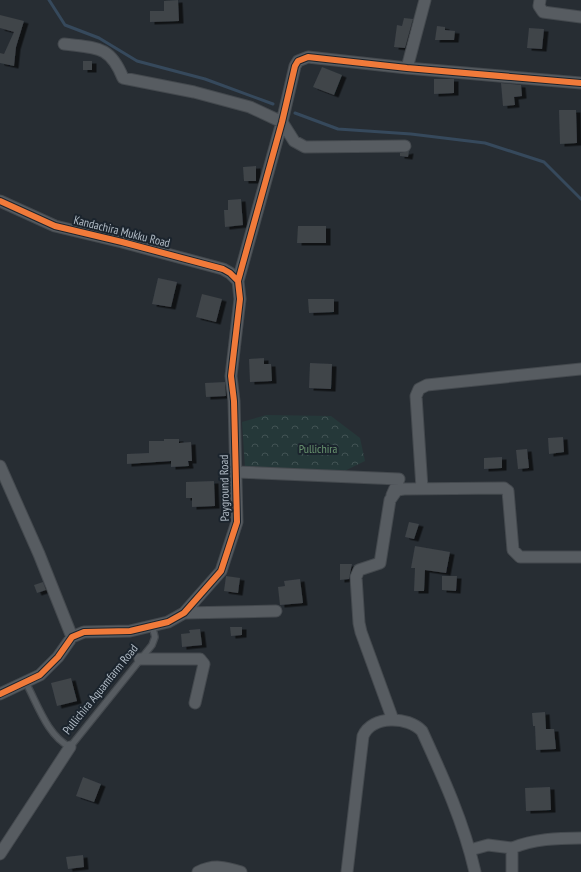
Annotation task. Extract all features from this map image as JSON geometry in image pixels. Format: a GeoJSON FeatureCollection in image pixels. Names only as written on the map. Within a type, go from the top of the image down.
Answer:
{"type":"FeatureCollection","features":[{"type":"Feature","properties":{"kind":"street"},"geometry":{"type":"LineString","coordinates":[[407,68],[425,0]]}},
{"type":"Feature","properties":{"kind":"street"},"geometry":{"type":"LineString","coordinates":[[540,0],[539,6],[543,12],[581,18]]}},
{"type":"Feature","properties":{"kind":"street"},"geometry":{"type":"LineString","coordinates":[[64,44],[89,47],[107,52],[117,62],[123,78],[194,92],[250,106],[282,122],[294,141],[305,147],[405,146]]}},
{"type":"Feature","properties":{"kind":"street"},"geometry":{"type":"LineString","coordinates":[[238,281],[282,122],[295,66],[298,61],[308,57],[407,68],[581,83]]}},
{"type":"Feature","properties":{"kind":"street","name":"Kandachira Mukku Road"},"geometry":{"type":"LineString","coordinates":[[0,201],[55,226],[223,269],[230,272],[238,281]]}},
{"type":"Feature","properties":{"kind":"street","name":"Payground Road"},"geometry":{"type":"LineString","coordinates":[[72,637],[84,632],[130,631],[168,622],[184,613],[221,572],[237,522],[234,401],[231,376],[240,299],[238,281]]}},
{"type":"Feature","properties":{"kind":"street"},"geometry":{"type":"LineString","coordinates":[[422,488],[416,396],[419,389],[427,385],[581,369]]}},
{"type":"Feature","properties":{"kind":"street"},"geometry":{"type":"LineString","coordinates":[[0,466],[39,554],[72,637],[58,657],[40,675],[26,683],[0,694]]}},
{"type":"Feature","properties":{"kind":"street"},"geometry":{"type":"LineString","coordinates":[[236,472],[399,479],[392,495],[380,564],[359,570],[356,577],[361,632],[393,720]]}},
{"type":"Feature","properties":{"kind":"street"},"geometry":{"type":"LineString","coordinates":[[392,495],[397,490],[404,489],[504,488],[508,491],[513,550],[515,555],[520,557],[581,556]]}},
{"type":"Feature","properties":{"kind":"street"},"geometry":{"type":"LineString","coordinates":[[184,613],[276,611]]}},
{"type":"Feature","properties":{"kind":"street"},"geometry":{"type":"LineString","coordinates":[[140,659],[200,658],[204,664],[195,703]]}},
{"type":"Feature","properties":{"kind":"street"},"geometry":{"type":"LineString","coordinates":[[347,872],[363,736],[366,728],[375,722],[393,720],[418,726],[422,731],[446,783],[470,850],[475,872]]}},
{"type":"Feature","properties":{"kind":"street","name":"Pullichira Aquamfarm Road"},"geometry":{"type":"LineString","coordinates":[[0,854],[70,747]]}},
{"type":"Feature","properties":{"kind":"street"},"geometry":{"type":"LineString","coordinates":[[470,850],[488,845],[512,848],[525,843],[556,838],[581,838]]}},
{"type":"Feature","properties":{"kind":"street"},"geometry":{"type":"LineString","coordinates":[[512,848],[512,872]]}},
{"type":"Feature","properties":{"kind":"street"},"geometry":{"type":"LineString","coordinates":[[198,872],[208,867],[223,866],[241,872]]}},
{"type":"Feature","properties":{"kind":"lane","name":"Pullichira Aquamfarm Road"},"geometry":{"type":"LineString","coordinates":[[26,683],[51,732],[63,744],[70,747],[152,645],[156,637],[152,625]]}},
{"type":"Feature","properties":{"kind":"green space","name":"Pullichira"},"geometry":{"type":"Polygon","coordinates":[[[266,415],[331,416],[360,438],[365,461],[322,482],[302,476],[245,468],[242,422],[266,415]]]}},
{"type":"Feature","properties":{"kind":"building"},"geometry":{"type":"Polygon","coordinates":[[[178,0],[179,21],[150,22],[150,11],[164,11],[164,1],[178,0]]]}},
{"type":"Feature","properties":{"kind":"building"},"geometry":{"type":"Polygon","coordinates":[[[0,15],[24,21],[16,47],[14,66],[0,63],[0,53],[4,54],[14,32],[0,28],[0,15]]]}},
{"type":"Feature","properties":{"kind":"building"},"geometry":{"type":"Polygon","coordinates":[[[404,18],[413,19],[405,48],[394,47],[397,25],[402,26],[404,18]]]}},
{"type":"Feature","properties":{"kind":"building"},"geometry":{"type":"Polygon","coordinates":[[[437,26],[445,27],[445,30],[455,31],[454,40],[435,40],[437,26]]]}},
{"type":"Feature","properties":{"kind":"building"},"geometry":{"type":"Polygon","coordinates":[[[529,28],[544,29],[542,49],[527,48],[529,28]]]}},
{"type":"Feature","properties":{"kind":"building"},"geometry":{"type":"Polygon","coordinates":[[[83,61],[92,61],[92,70],[83,70],[83,61]]]}},
{"type":"Feature","properties":{"kind":"building"},"geometry":{"type":"Polygon","coordinates":[[[322,67],[342,75],[334,95],[313,87],[322,67]]]}},
{"type":"Feature","properties":{"kind":"building"},"geometry":{"type":"Polygon","coordinates":[[[434,79],[454,79],[454,93],[434,94],[434,79]]]}},
{"type":"Feature","properties":{"kind":"building"},"geometry":{"type":"Polygon","coordinates":[[[501,83],[521,85],[522,96],[514,97],[515,105],[503,106],[501,83]]]}},
{"type":"Feature","properties":{"kind":"building"},"geometry":{"type":"Polygon","coordinates":[[[559,110],[576,110],[577,143],[560,144],[559,110]]]}},
{"type":"Feature","properties":{"kind":"building"},"geometry":{"type":"Polygon","coordinates":[[[409,151],[408,157],[400,156],[400,153],[409,151]]]}},
{"type":"Feature","properties":{"kind":"building"},"geometry":{"type":"Polygon","coordinates":[[[256,166],[256,181],[244,181],[243,167],[256,166]]]}},
{"type":"Feature","properties":{"kind":"building"},"geometry":{"type":"Polygon","coordinates":[[[241,199],[243,225],[225,227],[224,210],[228,210],[228,200],[241,199]]]}},
{"type":"Feature","properties":{"kind":"building"},"geometry":{"type":"Polygon","coordinates":[[[298,226],[326,226],[326,243],[297,243],[298,226]]]}},
{"type":"Feature","properties":{"kind":"building"},"geometry":{"type":"Polygon","coordinates":[[[158,278],[177,282],[171,307],[152,304],[158,278]]]}},
{"type":"Feature","properties":{"kind":"building"},"geometry":{"type":"Polygon","coordinates":[[[202,294],[222,299],[216,322],[196,317],[202,294]]]}},
{"type":"Feature","properties":{"kind":"building"},"geometry":{"type":"Polygon","coordinates":[[[308,299],[334,299],[334,312],[309,313],[308,299]]]}},
{"type":"Feature","properties":{"kind":"building"},"geometry":{"type":"Polygon","coordinates":[[[264,358],[264,364],[271,364],[272,381],[250,382],[249,359],[264,358]]]}},
{"type":"Feature","properties":{"kind":"building"},"geometry":{"type":"Polygon","coordinates":[[[310,363],[332,364],[331,389],[309,388],[310,363]]]}},
{"type":"Feature","properties":{"kind":"building"},"geometry":{"type":"Polygon","coordinates":[[[225,382],[226,396],[206,397],[205,383],[225,382]]]}},
{"type":"Feature","properties":{"kind":"building"},"geometry":{"type":"Polygon","coordinates":[[[563,437],[564,452],[549,454],[548,438],[563,437]]]}},
{"type":"Feature","properties":{"kind":"building"},"geometry":{"type":"Polygon","coordinates":[[[164,439],[179,439],[179,443],[191,442],[192,461],[188,461],[189,466],[171,467],[171,461],[127,464],[127,454],[149,453],[149,441],[164,441],[164,439]]]}},
{"type":"Feature","properties":{"kind":"building"},"geometry":{"type":"Polygon","coordinates":[[[527,449],[529,468],[518,469],[516,450],[527,449]]]}},
{"type":"Feature","properties":{"kind":"building"},"geometry":{"type":"Polygon","coordinates":[[[502,457],[502,468],[484,469],[484,458],[502,457]]]}},
{"type":"Feature","properties":{"kind":"building"},"geometry":{"type":"Polygon","coordinates":[[[214,481],[215,506],[192,507],[192,498],[186,498],[186,482],[214,481]]]}},
{"type":"Feature","properties":{"kind":"building"},"geometry":{"type":"Polygon","coordinates":[[[409,522],[419,524],[414,539],[405,537],[409,522]]]}},
{"type":"Feature","properties":{"kind":"building"},"geometry":{"type":"Polygon","coordinates":[[[415,546],[450,552],[446,573],[425,570],[424,591],[414,591],[415,568],[411,568],[415,546]]]}},
{"type":"Feature","properties":{"kind":"building"},"geometry":{"type":"Polygon","coordinates":[[[340,564],[352,564],[349,579],[340,580],[340,564]]]}},
{"type":"Feature","properties":{"kind":"building"},"geometry":{"type":"Polygon","coordinates":[[[226,576],[240,578],[238,593],[224,591],[226,576]]]}},
{"type":"Feature","properties":{"kind":"building"},"geometry":{"type":"Polygon","coordinates":[[[442,576],[457,576],[456,591],[442,590],[442,576]]]}},
{"type":"Feature","properties":{"kind":"building"},"geometry":{"type":"Polygon","coordinates":[[[300,579],[303,603],[280,605],[278,587],[285,586],[284,581],[300,579]]]}},
{"type":"Feature","properties":{"kind":"building"},"geometry":{"type":"Polygon","coordinates":[[[43,582],[46,590],[37,593],[34,585],[43,582]]]}},
{"type":"Feature","properties":{"kind":"building"},"geometry":{"type":"Polygon","coordinates":[[[230,627],[242,627],[242,635],[231,636],[230,627]]]}},
{"type":"Feature","properties":{"kind":"building"},"geometry":{"type":"Polygon","coordinates":[[[200,629],[202,645],[182,647],[181,634],[190,633],[189,630],[200,629]]]}},
{"type":"Feature","properties":{"kind":"building"},"geometry":{"type":"Polygon","coordinates":[[[71,678],[77,701],[57,706],[51,683],[71,678]]]}},
{"type":"Feature","properties":{"kind":"building"},"geometry":{"type":"Polygon","coordinates":[[[545,712],[546,729],[554,729],[556,749],[536,750],[535,726],[533,726],[532,713],[545,712]]]}},
{"type":"Feature","properties":{"kind":"building"},"geometry":{"type":"Polygon","coordinates":[[[83,777],[101,784],[94,802],[76,796],[83,777]]]}},
{"type":"Feature","properties":{"kind":"building"},"geometry":{"type":"Polygon","coordinates":[[[550,787],[551,810],[526,811],[525,788],[550,787]]]}},
{"type":"Feature","properties":{"kind":"building"},"geometry":{"type":"Polygon","coordinates":[[[83,855],[84,867],[68,869],[66,857],[83,855]]]}},
{"type":"Feature","properties":{"kind":"waterway"},"geometry":{"type":"LineString","coordinates":[[49,0],[65,25],[99,38],[137,61],[205,79],[273,104]]}},
{"type":"Feature","properties":{"kind":"waterway"},"geometry":{"type":"LineString","coordinates":[[295,113],[338,129],[411,134],[485,143],[544,162],[581,199]]}},
{"type":"Feature","properties":{"kind":"cycle path"},"geometry":{"type":"LineString","coordinates":[[238,281],[282,122],[295,66],[298,61],[308,57],[407,68],[581,83]]}},
{"type":"Feature","properties":{"kind":"cycle path"},"geometry":{"type":"LineString","coordinates":[[0,201],[55,226],[223,269],[230,273],[238,281],[240,299],[231,376],[234,401],[237,522],[221,571],[184,613],[168,622],[130,631],[84,632],[72,637],[58,657],[40,675],[0,694]]}}]}
